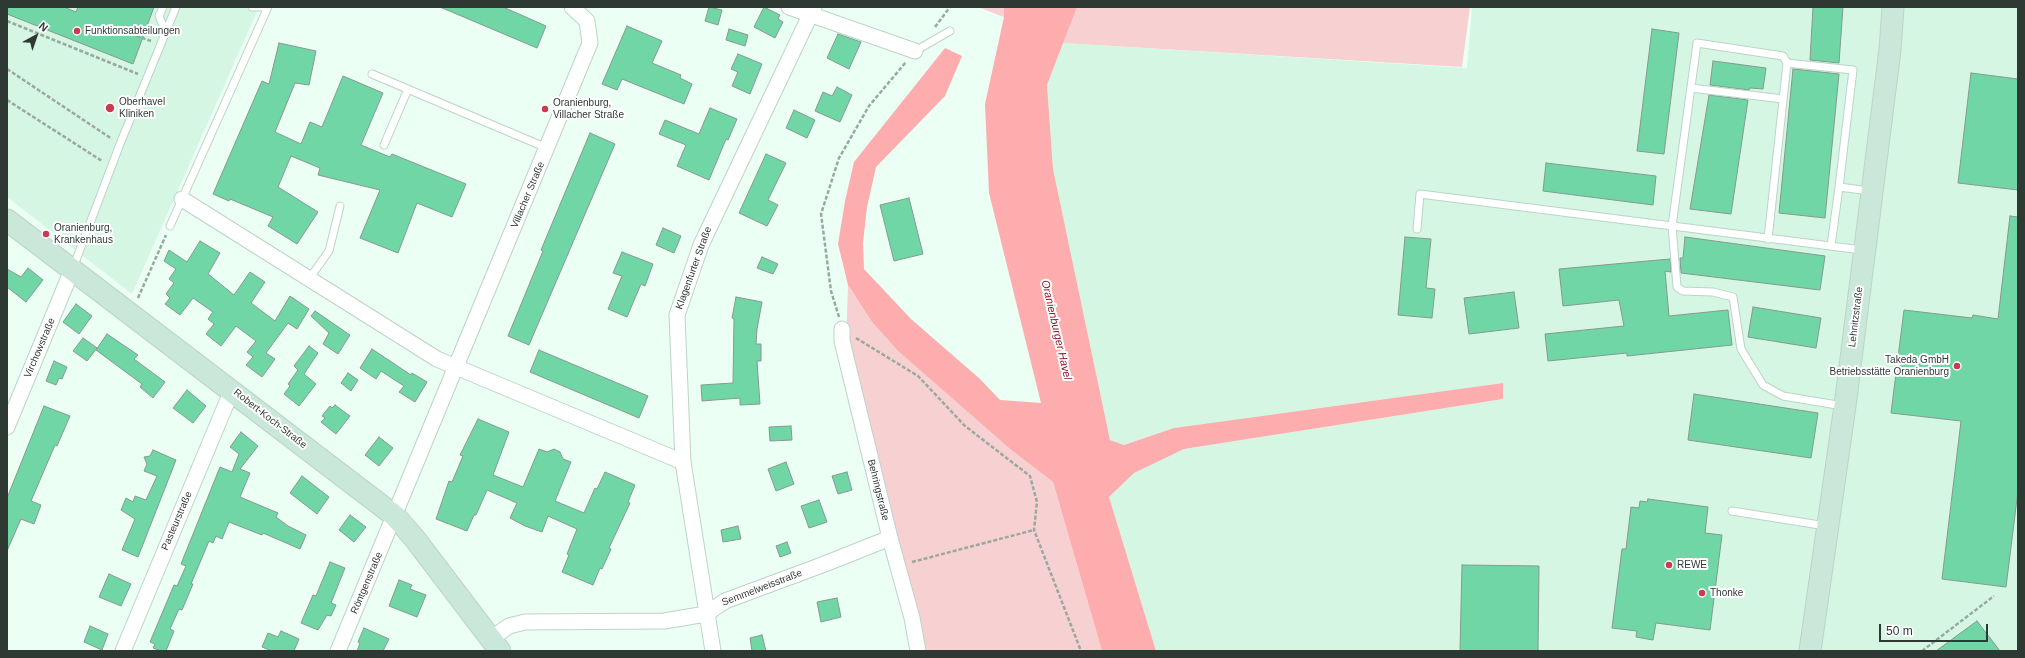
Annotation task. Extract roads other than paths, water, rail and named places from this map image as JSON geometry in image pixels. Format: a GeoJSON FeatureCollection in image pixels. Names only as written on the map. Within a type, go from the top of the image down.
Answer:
{"type":"FeatureCollection","features":[{"type":"Feature","properties":{"kind":"main road","name":"Lehnitzstraße"},"geometry":{"type":"LineString","coordinates":[[1810,651],[1845,406],[1890,50],[1893,7]]}},
{"type":"Feature","properties":{"kind":"main road","name":"Robert-Koch-Straße"},"geometry":{"type":"LineString","coordinates":[[7,220],[130,315],[232,390],[395,516],[416,539],[496,645]]}},
{"type":"Feature","properties":{"kind":"street","name":"Villacher Straße"},"geometry":{"type":"LineString","coordinates":[[395,516],[590,43],[586,21],[572,7]]}},
{"type":"Feature","properties":{"kind":"street"},"geometry":{"type":"LineString","coordinates":[[789,7],[812,11],[915,51]]}},
{"type":"Feature","properties":{"kind":"street","name":"Klagenfurter Straße"},"geometry":{"type":"LineString","coordinates":[[713,651],[683,462],[677,315],[701,245],[812,11]]}},
{"type":"Feature","properties":{"kind":"street"},"geometry":{"type":"LineString","coordinates":[[182,199],[437,359],[683,462]]}},
{"type":"Feature","properties":{"kind":"street","name":"Virchowstraße"},"geometry":{"type":"LineString","coordinates":[[7,427],[72,270]]}},
{"type":"Feature","properties":{"kind":"street","name":"Behringstraße"},"geometry":{"type":"LineString","coordinates":[[842,329],[842,341],[890,538],[912,618],[918,651]]}},
{"type":"Feature","properties":{"kind":"street","name":"Pasteurstraße"},"geometry":{"type":"LineString","coordinates":[[123,651],[232,390]]}},
{"type":"Feature","properties":{"kind":"street","name":"Röntgenstraße"},"geometry":{"type":"LineString","coordinates":[[338,651],[395,516]]}},
{"type":"Feature","properties":{"kind":"street","name":"Semmelweisstraße"},"geometry":{"type":"LineString","coordinates":[[496,645],[509,626],[525,622],[664,621],[706,614],[725,601],[890,538]]}},
{"type":"Feature","properties":{"kind":"lane"},"geometry":{"type":"LineString","coordinates":[[163,7],[159,16],[166,33]]}},
{"type":"Feature","properties":{"kind":"lane"},"geometry":{"type":"LineString","coordinates":[[72,270],[120,144],[176,7]]}},
{"type":"Feature","properties":{"kind":"lane"},"geometry":{"type":"LineString","coordinates":[[252,7],[262,7]]}},
{"type":"Feature","properties":{"kind":"lane"},"geometry":{"type":"LineString","coordinates":[[170,226],[268,7]]}},
{"type":"Feature","properties":{"kind":"lane"},"geometry":{"type":"LineString","coordinates":[[915,51],[950,31]]}},
{"type":"Feature","properties":{"kind":"lane"},"geometry":{"type":"LineString","coordinates":[[1768,239],[1787,63],[1783,56],[1697,43],[1672,226],[1677,287],[1683,291],[1713,292],[1734,297],[1741,349],[1763,385],[1783,396],[1845,406]]}},
{"type":"Feature","properties":{"kind":"lane"},"geometry":{"type":"LineString","coordinates":[[1787,63],[1853,70],[1831,246]]}},
{"type":"Feature","properties":{"kind":"lane"},"geometry":{"type":"LineString","coordinates":[[372,74],[548,148]]}},
{"type":"Feature","properties":{"kind":"lane"},"geometry":{"type":"LineString","coordinates":[[1691,88],[1783,99]]}},
{"type":"Feature","properties":{"kind":"lane"},"geometry":{"type":"LineString","coordinates":[[384,145],[408,89]]}},
{"type":"Feature","properties":{"kind":"lane"},"geometry":{"type":"LineString","coordinates":[[1839,187],[1872,191]]}},
{"type":"Feature","properties":{"kind":"lane"},"geometry":{"type":"LineString","coordinates":[[1417,229],[1420,194],[1864,250]]}},
{"type":"Feature","properties":{"kind":"lane"},"geometry":{"type":"LineString","coordinates":[[308,279],[329,251],[340,206]]}},
{"type":"Feature","properties":{"kind":"lane"},"geometry":{"type":"LineString","coordinates":[[1732,511],[1829,526]]}},
{"type":"Feature","properties":{"kind":"water","name":"Oranienburger Havel"},"geometry":{"type":"Polygon","coordinates":[[[1004,7],[1077,7],[1047,85],[1053,169],[1110,440],[1124,445],[1174,428],[1503,383],[1503,399],[1184,449],[1134,473],[1109,497],[1156,651],[1102,651],[1053,482],[1010,449],[898,351],[872,322],[848,285],[838,244],[845,201],[854,162],[945,48],[962,56],[945,96],[876,167],[867,207],[863,243],[864,269],[911,319],[980,379],[1000,400],[1041,403],[989,193],[985,104],[1004,17],[1004,7]]]}},
{"type":"Feature","properties":{"kind":"place","name":"Funktionsabteilungen"},"geometry":{"type":"Point","coordinates":[77,31]}},
{"type":"Feature","properties":{"kind":"place","name":"Oberhavel Kliniken"},"geometry":{"type":"Point","coordinates":[110,108]}},
{"type":"Feature","properties":{"kind":"place","name":"Oranienburg, Villacher Straße"},"geometry":{"type":"Point","coordinates":[545,109]}},
{"type":"Feature","properties":{"kind":"place","name":"Oranienburg, Krankenhaus"},"geometry":{"type":"Point","coordinates":[46,234]}},
{"type":"Feature","properties":{"kind":"place","name":"Takeda GmbH Betriebsstätte Oranienburg"},"geometry":{"type":"Point","coordinates":[1957,366]}},
{"type":"Feature","properties":{"kind":"place","name":"REWE"},"geometry":{"type":"Point","coordinates":[1669,565]}},
{"type":"Feature","properties":{"kind":"place","name":"Thonke"},"geometry":{"type":"Point","coordinates":[1702,593]}}]}
